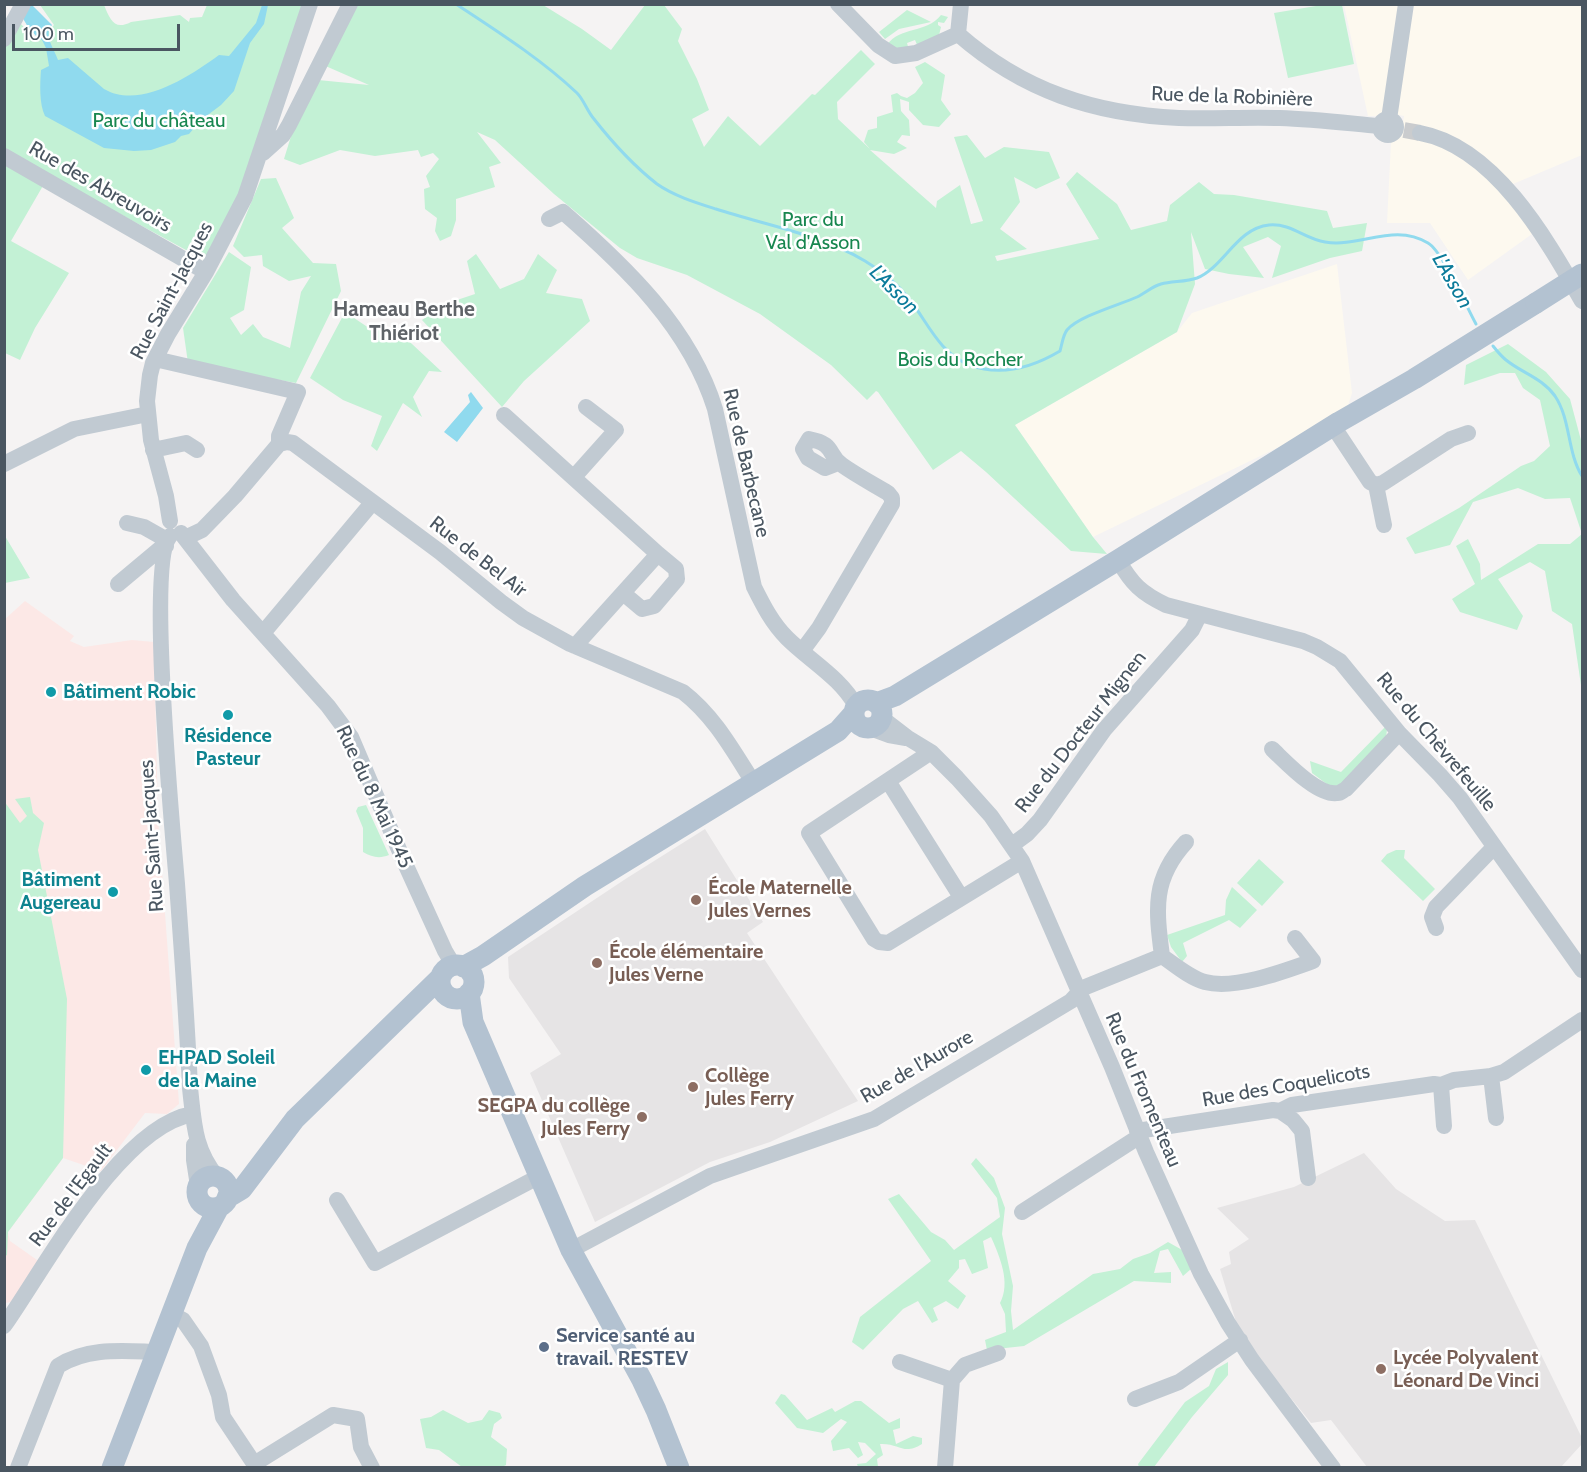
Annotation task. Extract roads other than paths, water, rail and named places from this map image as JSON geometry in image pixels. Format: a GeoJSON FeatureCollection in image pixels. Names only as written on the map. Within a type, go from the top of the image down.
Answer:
{"type":"FeatureCollection","features":[{"type":"Feature","properties":{"kind":"main road"},"geometry":{"type":"LineString","coordinates":[[112,1467],[197,1248],[214,1195],[255,1173],[295,1119],[415,1004],[457,982],[483,956],[585,886],[753,782],[872,712],[1582,274]]}},
{"type":"Feature","properties":{"kind":"main road","name":"Rue du 8 Mai 1945"},"geometry":{"type":"LineString","coordinates":[[457,982],[571,1250],[656,1410],[679,1467]]}},
{"type":"Feature","properties":{"kind":"street","name":"Rue Saint-Jacques"},"geometry":{"type":"LineString","coordinates":[[214,1195],[194,1160],[195,1135],[163,697],[161,619],[173,536],[166,496],[153,450],[147,390],[155,359],[206,272],[245,197],[309,4]]}},
{"type":"Feature","properties":{"kind":"street"},"geometry":{"type":"LineString","coordinates":[[260,155],[283,135],[350,4]]}},
{"type":"Feature","properties":{"kind":"street"},"geometry":{"type":"LineString","coordinates":[[838,4],[878,45],[895,56],[916,53],[958,34],[961,4]]}},
{"type":"Feature","properties":{"kind":"street"},"geometry":{"type":"LineString","coordinates":[[1398,127],[1406,4]]}},
{"type":"Feature","properties":{"kind":"street"},"geometry":{"type":"LineString","coordinates":[[4,39],[21,10]]}},
{"type":"Feature","properties":{"kind":"street","name":"Rue de la Robinière"},"geometry":{"type":"LineString","coordinates":[[958,34],[984,56],[1013,75],[1052,94],[1092,105],[1144,115],[1180,118],[1280,118],[1398,127],[1444,139],[1457,146],[1507,189],[1540,231],[1582,301]]}},
{"type":"Feature","properties":{"kind":"street"},"geometry":{"type":"LineString","coordinates":[[281,91],[292,99],[302,99]]}},
{"type":"Feature","properties":{"kind":"street","name":"Rue des Abreuvoirs"},"geometry":{"type":"LineString","coordinates":[[4,156],[206,272]]}},
{"type":"Feature","properties":{"kind":"street","name":"Rue de Barbecane"},"geometry":{"type":"LineString","coordinates":[[549,219],[563,212],[611,254],[674,326],[684,341],[708,388],[715,409],[754,587],[775,623],[787,638],[872,712]]}},
{"type":"Feature","properties":{"kind":"street"},"geometry":{"type":"LineString","coordinates":[[127,523],[173,536],[202,530],[235,496],[279,444],[279,436],[298,392],[155,359]]}},
{"type":"Feature","properties":{"kind":"street"},"geometry":{"type":"LineString","coordinates":[[574,477],[616,430],[586,407]]}},
{"type":"Feature","properties":{"kind":"street"},"geometry":{"type":"LineString","coordinates":[[4,464],[74,429],[148,414]]}},
{"type":"Feature","properties":{"kind":"street"},"geometry":{"type":"LineString","coordinates":[[504,415],[676,569],[678,579],[654,606],[642,609],[623,593]]}},
{"type":"Feature","properties":{"kind":"street"},"geometry":{"type":"LineString","coordinates":[[1333,426],[1370,482],[1376,485],[1383,483],[1450,439],[1468,433]]}},
{"type":"Feature","properties":{"kind":"street","name":"Rue de Bel Air"},"geometry":{"type":"LineString","coordinates":[[279,444],[287,442],[293,444],[440,552],[523,618],[575,646],[683,692],[698,703],[716,725],[753,782]]}},
{"type":"Feature","properties":{"kind":"street"},"geometry":{"type":"LineString","coordinates":[[153,450],[186,443],[197,450]]}},
{"type":"Feature","properties":{"kind":"street"},"geometry":{"type":"LineString","coordinates":[[802,651],[819,628],[892,504],[892,498],[888,493],[838,463]]}},
{"type":"Feature","properties":{"kind":"street"},"geometry":{"type":"LineString","coordinates":[[1376,485],[1384,525]]}},
{"type":"Feature","properties":{"kind":"street"},"geometry":{"type":"LineString","coordinates":[[263,633],[372,504]]}},
{"type":"Feature","properties":{"kind":"street"},"geometry":{"type":"LineString","coordinates":[[118,584],[173,536]]}},
{"type":"Feature","properties":{"kind":"street","name":"Rue du 8 Mai 1945"},"geometry":{"type":"LineString","coordinates":[[173,536],[218,582],[328,706],[351,737],[457,982]]}},
{"type":"Feature","properties":{"kind":"street"},"geometry":{"type":"LineString","coordinates":[[575,646],[658,554]]}},
{"type":"Feature","properties":{"kind":"street"},"geometry":{"type":"LineString","coordinates":[[1118,560],[1135,586],[1150,597],[1167,605],[1202,614]]}},
{"type":"Feature","properties":{"kind":"street","name":"Rue du Chèvrefeuille"},"geometry":{"type":"LineString","coordinates":[[1202,614],[1304,641],[1333,655],[1346,667],[1399,733],[1460,798],[1582,970]]}},
{"type":"Feature","properties":{"kind":"street","name":"Rue du Docteur Mignen"},"geometry":{"type":"LineString","coordinates":[[1012,844],[1027,834],[1040,820],[1104,730],[1192,630],[1202,614]]}},
{"type":"Feature","properties":{"kind":"street","name":"Rue du Fromenteau"},"geometry":{"type":"LineString","coordinates":[[872,712],[889,735],[908,738],[931,752],[991,816],[1012,844],[1022,861],[1201,1274],[1252,1360],[1333,1467]]}},
{"type":"Feature","properties":{"kind":"street"},"geometry":{"type":"LineString","coordinates":[[1272,749],[1310,783],[1327,792],[1337,794],[1352,784],[1399,733]]}},
{"type":"Feature","properties":{"kind":"street"},"geometry":{"type":"LineString","coordinates":[[931,752],[809,833],[870,933],[879,942],[888,943],[1022,861]]}},
{"type":"Feature","properties":{"kind":"street"},"geometry":{"type":"LineString","coordinates":[[888,781],[961,897]]}},
{"type":"Feature","properties":{"kind":"street"},"geometry":{"type":"LineString","coordinates":[[1186,842],[1168,864],[1158,900],[1162,956],[1191,976],[1205,982],[1220,984],[1262,979],[1313,961],[1295,938]]}},
{"type":"Feature","properties":{"kind":"street"},"geometry":{"type":"LineString","coordinates":[[1436,928],[1432,917],[1436,907],[1494,847]]}},
{"type":"Feature","properties":{"kind":"street","name":"Rue de l'Aurore"},"geometry":{"type":"LineString","coordinates":[[571,1250],[710,1176],[874,1119],[1071,1001],[1083,988],[1162,956]]}},
{"type":"Feature","properties":{"kind":"street","name":"Rue des Coquelicots"},"geometry":{"type":"LineString","coordinates":[[1138,1133],[1273,1110],[1280,1111],[1292,1105],[1359,1094],[1441,1085],[1454,1080],[1491,1076],[1511,1068],[1582,1020]]}},
{"type":"Feature","properties":{"kind":"street"},"geometry":{"type":"LineString","coordinates":[[1491,1076],[1496,1118]]}},
{"type":"Feature","properties":{"kind":"street"},"geometry":{"type":"LineString","coordinates":[[1441,1085],[1444,1126]]}},
{"type":"Feature","properties":{"kind":"street"},"geometry":{"type":"LineString","coordinates":[[1280,1111],[1293,1120],[1302,1131],[1308,1178]]}},
{"type":"Feature","properties":{"kind":"street","name":"Rue de l'Egault"},"geometry":{"type":"LineString","coordinates":[[4,1326],[97,1189],[124,1156],[169,1123],[183,1115],[193,1114]]}},
{"type":"Feature","properties":{"kind":"street"},"geometry":{"type":"LineString","coordinates":[[1022,1212],[1138,1133]]}},
{"type":"Feature","properties":{"kind":"street"},"geometry":{"type":"LineString","coordinates":[[337,1200],[375,1263],[540,1176]]}},
{"type":"Feature","properties":{"kind":"street"},"geometry":{"type":"LineString","coordinates":[[172,1314],[183,1320],[201,1346],[219,1395],[223,1417],[255,1466],[333,1415],[357,1419],[361,1447],[372,1467]]}},
{"type":"Feature","properties":{"kind":"street"},"geometry":{"type":"LineString","coordinates":[[1135,1400],[1179,1382],[1240,1340]]}},
{"type":"Feature","properties":{"kind":"street"},"geometry":{"type":"LineString","coordinates":[[18,1467],[58,1366],[69,1359],[97,1352],[156,1352]]}},
{"type":"Feature","properties":{"kind":"street"},"geometry":{"type":"LineString","coordinates":[[945,1467],[952,1380],[965,1365],[998,1353]]}},
{"type":"Feature","properties":{"kind":"street"},"geometry":{"type":"LineString","coordinates":[[900,1362],[952,1380]]}},
{"type":"Feature","properties":{"kind":"water"},"geometry":{"type":"Polygon","coordinates":[[[15,5],[32,5],[52,25],[49,37],[58,60],[68,58],[104,89],[133,96],[149,93],[179,81],[219,55],[229,56],[256,23],[262,5],[268,5],[264,24],[250,43],[234,91],[221,105],[201,120],[189,134],[181,136],[175,142],[151,150],[134,151],[104,148],[45,116],[40,87],[41,70],[49,66],[46,48],[42,40],[28,27],[15,5]]]}},
{"type":"Feature","properties":{"kind":"water"},"geometry":{"type":"Polygon","coordinates":[[[471,392],[483,408],[457,442],[444,432],[470,402],[468,395],[471,392]]]}},
{"type":"Feature","properties":{"kind":"waterway","name":"L'Asson"},"geometry":{"type":"LineString","coordinates":[[456,4],[518,46],[563,81],[579,96],[616,145],[657,184],[693,202],[830,244],[865,261],[900,289],[943,346],[970,365],[1005,370],[1028,366],[1050,357],[1060,351],[1067,330],[1080,320],[1137,297],[1158,285],[1197,278],[1207,273],[1248,233],[1269,225],[1284,226],[1325,242],[1351,242],[1402,235],[1415,237],[1428,243],[1447,268],[1476,324]]}},
{"type":"Feature","properties":{"kind":"waterway","name":"L'Asson"},"geometry":{"type":"LineString","coordinates":[[1493,346],[1512,365],[1538,380],[1555,396],[1564,415],[1574,457],[1582,476]]}},
{"type":"Feature","properties":{"kind":"tunnel"},"geometry":{"type":"LineString","coordinates":[[1404,130],[1420,133]]}},
{"type":"Feature","properties":{"kind":"place","name":"Bâtiment Robic"},"geometry":{"type":"Point","coordinates":[51,692]}},
{"type":"Feature","properties":{"kind":"place","name":"Résidence Pasteur"},"geometry":{"type":"Point","coordinates":[228,715]}},
{"type":"Feature","properties":{"kind":"place","name":"Bâtiment Augereau"},"geometry":{"type":"Point","coordinates":[113,892]}},
{"type":"Feature","properties":{"kind":"place","name":"École Maternelle Jules Vernes"},"geometry":{"type":"Point","coordinates":[696,900]}},
{"type":"Feature","properties":{"kind":"place","name":"École élémentaire Jules Verne"},"geometry":{"type":"Point","coordinates":[597,963]}},
{"type":"Feature","properties":{"kind":"place","name":"EHPAD Soleil de la Maine"},"geometry":{"type":"Point","coordinates":[146,1070]}},
{"type":"Feature","properties":{"kind":"place","name":"Collège Jules Ferry"},"geometry":{"type":"Point","coordinates":[693,1087]}},
{"type":"Feature","properties":{"kind":"place","name":"SEGPA du collège Jules Ferry"},"geometry":{"type":"Point","coordinates":[642,1117]}},
{"type":"Feature","properties":{"kind":"place","name":"Service santé au travail. RESTEV"},"geometry":{"type":"Point","coordinates":[544,1347]}},
{"type":"Feature","properties":{"kind":"place","name":"Lycée Polyvalent Léonard De Vinci"},"geometry":{"type":"Point","coordinates":[1381,1369]}},
{"type":"Feature","properties":{"kind":"district","name":"Hameau Berthe Thiériot"},"geometry":{"type":"Point","coordinates":[404,322]}},
{"type":"Feature","properties":{"kind":"park label","name":"Parc du château"},"geometry":{"type":"Point","coordinates":[159,121]}},
{"type":"Feature","properties":{"kind":"park label","name":"Parc du Val d'Asson"},"geometry":{"type":"Point","coordinates":[813,232]}},
{"type":"Feature","properties":{"kind":"park label","name":"Bois du Rocher"},"geometry":{"type":"Point","coordinates":[960,360]}}]}
